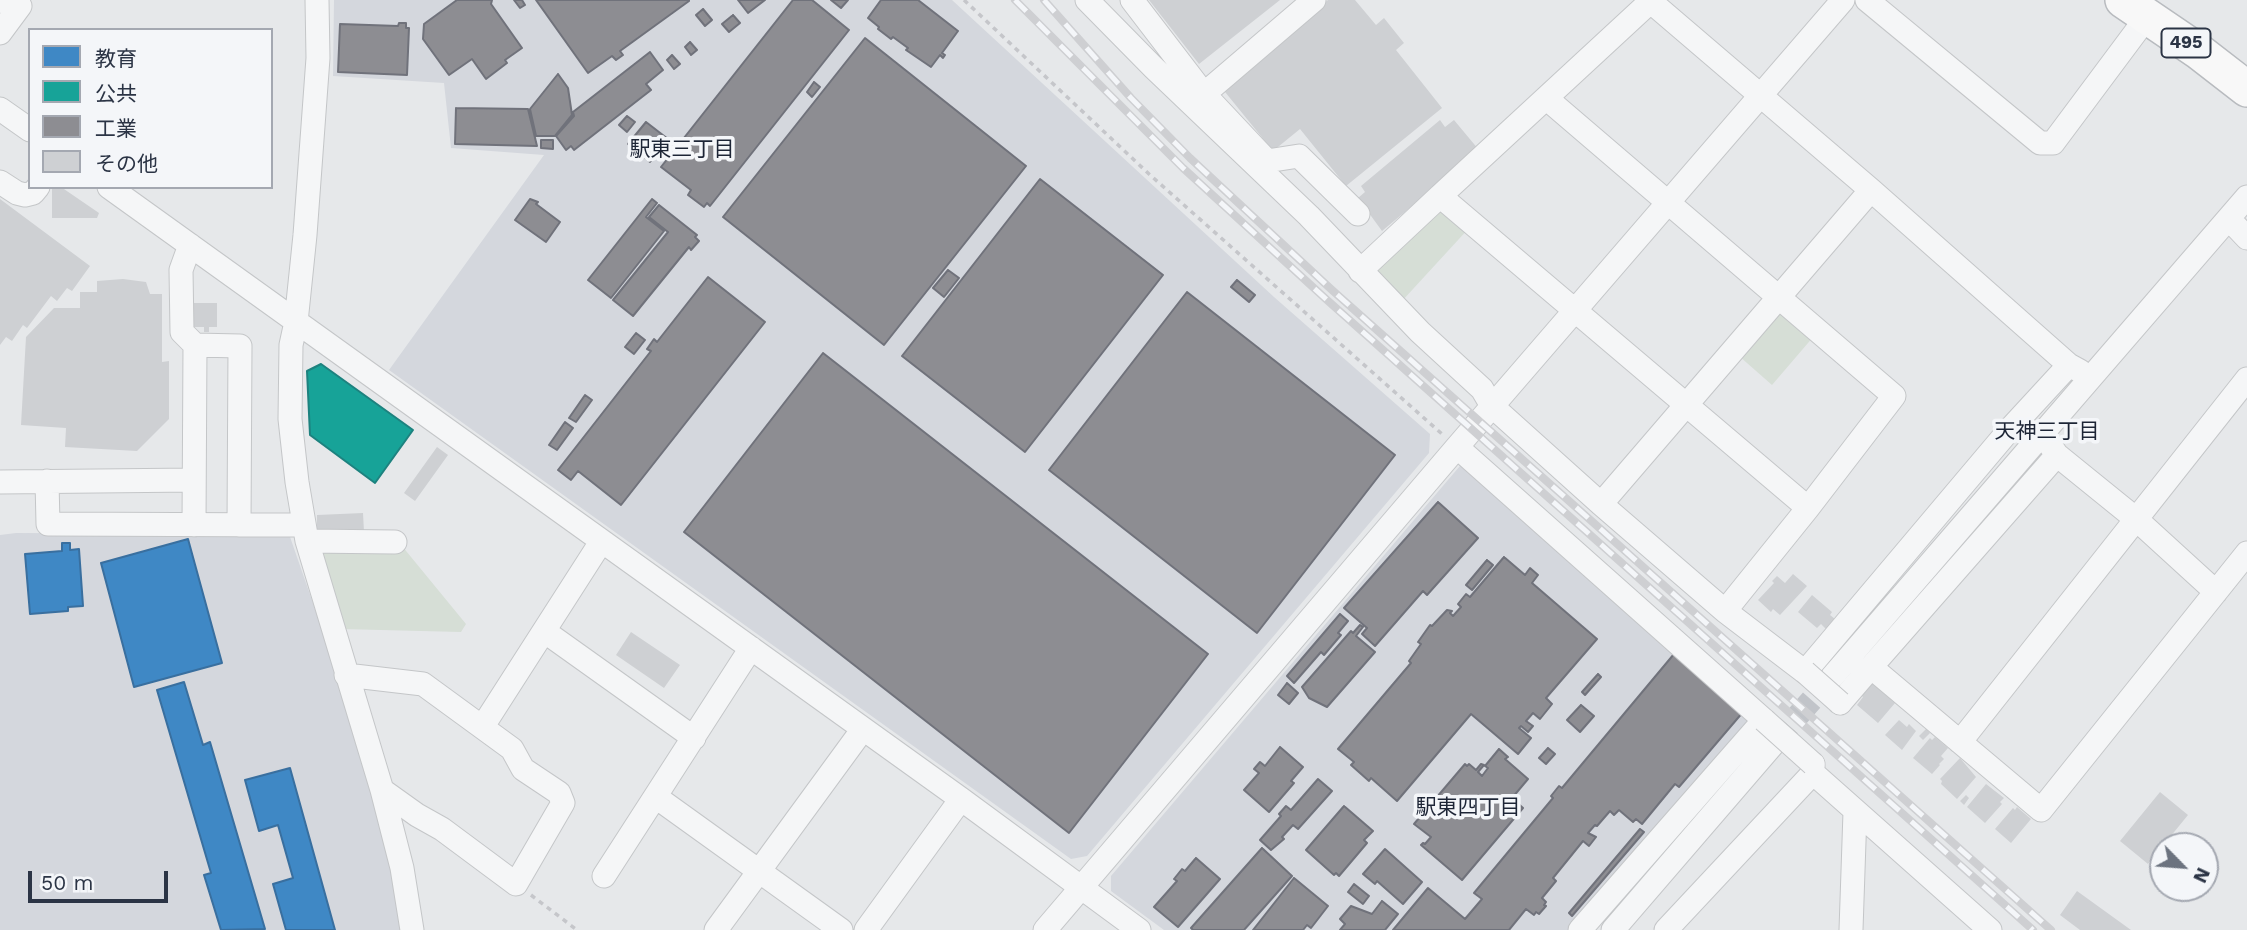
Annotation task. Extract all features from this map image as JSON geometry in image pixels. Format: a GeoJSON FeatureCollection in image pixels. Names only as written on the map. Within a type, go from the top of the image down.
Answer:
{"type":"FeatureCollection","features":[{"type":"Feature","properties":{"kind":"highway","name":"495"},"geometry":{"type":"LineString","coordinates":[[2135,9],[2198,51],[2242,76]]}},
{"type":"Feature","properties":{"kind":"street"},"geometry":{"type":"LineString","coordinates":[[317,0],[318,58],[305,235],[292,345],[290,419],[305,533],[382,790],[402,868],[412,930]]}},
{"type":"Feature","properties":{"kind":"street"},"geometry":{"type":"LineString","coordinates":[[1087,0],[1154,68],[1310,216],[1420,332],[1482,389],[1492,406],[1725,611],[1805,672],[1840,703],[2057,455]]}},
{"type":"Feature","properties":{"kind":"street"},"geometry":{"type":"LineString","coordinates":[[1132,0],[1204,94],[1267,161],[1298,156],[1358,214]]}},
{"type":"Feature","properties":{"kind":"street"},"geometry":{"type":"LineString","coordinates":[[1204,94],[1314,0]]}},
{"type":"Feature","properties":{"kind":"street"},"geometry":{"type":"LineString","coordinates":[[1045,930],[1843,0]]}},
{"type":"Feature","properties":{"kind":"street"},"geometry":{"type":"LineString","coordinates":[[1867,0],[2040,144],[2053,143],[2135,9]]}},
{"type":"Feature","properties":{"kind":"street"},"geometry":{"type":"LineString","coordinates":[[0,1],[20,6],[0,33]]}},
{"type":"Feature","properties":{"kind":"street"},"geometry":{"type":"LineString","coordinates":[[1360,271],[1651,1],[2069,365],[2091,377]]}},
{"type":"Feature","properties":{"kind":"street"},"geometry":{"type":"LineString","coordinates":[[1546,98],[1894,396],[1725,611]]}},
{"type":"Feature","properties":{"kind":"street"},"geometry":{"type":"LineString","coordinates":[[1,112],[28,129]]}},
{"type":"Feature","properties":{"kind":"street"},"geometry":{"type":"LineString","coordinates":[[0,182],[17,194],[33,193],[36,189]]}},
{"type":"Feature","properties":{"kind":"street"},"geometry":{"type":"LineString","coordinates":[[112,189],[961,799],[1139,930]]}},
{"type":"Feature","properties":{"kind":"street"},"geometry":{"type":"LineString","coordinates":[[1601,504],[1871,190]]}},
{"type":"Feature","properties":{"kind":"street"},"geometry":{"type":"LineString","coordinates":[[1440,196],[1808,508]]}},
{"type":"Feature","properties":{"kind":"street"},"geometry":{"type":"LineString","coordinates":[[1832,677],[2247,197]]}},
{"type":"Feature","properties":{"kind":"street"},"geometry":{"type":"LineString","coordinates":[[2229,219],[2247,238]]}},
{"type":"Feature","properties":{"kind":"street"},"geometry":{"type":"LineString","coordinates":[[190,246],[181,270],[182,332],[195,345],[240,346],[239,526]]}},
{"type":"Feature","properties":{"kind":"street"},"geometry":{"type":"LineString","coordinates":[[194,525],[195,345]]}},
{"type":"Feature","properties":{"kind":"street"},"geometry":{"type":"LineString","coordinates":[[1805,672],[2010,429],[2069,365]]}},
{"type":"Feature","properties":{"kind":"street"},"geometry":{"type":"LineString","coordinates":[[1960,741],[2247,379]]}},
{"type":"Feature","properties":{"kind":"street"},"geometry":{"type":"LineString","coordinates":[[2042,433],[2057,455],[2136,519],[2216,592]]}},
{"type":"Feature","properties":{"kind":"street"},"geometry":{"type":"LineString","coordinates":[[1457,447],[1764,720],[1855,812],[1990,930]]}},
{"type":"Feature","properties":{"kind":"street"},"geometry":{"type":"LineString","coordinates":[[0,482],[194,480]]}},
{"type":"Feature","properties":{"kind":"street"},"geometry":{"type":"LineString","coordinates":[[47,481],[48,524],[239,526],[395,542]]}},
{"type":"Feature","properties":{"kind":"street"},"geometry":{"type":"LineString","coordinates":[[482,726],[601,542]]}},
{"type":"Feature","properties":{"kind":"street"},"geometry":{"type":"LineString","coordinates":[[1871,667],[2041,810],[2247,553]]}},
{"type":"Feature","properties":{"kind":"street"},"geometry":{"type":"LineString","coordinates":[[544,631],[694,738]]}},
{"type":"Feature","properties":{"kind":"street"},"geometry":{"type":"LineString","coordinates":[[604,876],[751,648]]}},
{"type":"Feature","properties":{"kind":"street"},"geometry":{"type":"LineString","coordinates":[[346,675],[422,684],[512,748],[523,769],[559,793],[563,803],[516,884],[442,829],[382,790]]}},
{"type":"Feature","properties":{"kind":"street"},"geometry":{"type":"LineString","coordinates":[[1580,930],[1764,720]]}},
{"type":"Feature","properties":{"kind":"street"},"geometry":{"type":"LineString","coordinates":[[716,930],[863,729]]}},
{"type":"Feature","properties":{"kind":"street"},"geometry":{"type":"LineString","coordinates":[[1613,930],[1774,743]]}},
{"type":"Feature","properties":{"kind":"street"},"geometry":{"type":"LineString","coordinates":[[1673,927],[1813,769]]}},
{"type":"Feature","properties":{"kind":"street"},"geometry":{"type":"LineString","coordinates":[[656,797],[841,930]]}},
{"type":"Feature","properties":{"kind":"street"},"geometry":{"type":"LineString","coordinates":[[866,930],[961,799]]}},
{"type":"Feature","properties":{"kind":"street"},"geometry":{"type":"LineString","coordinates":[[1851,930],[1855,812]]}},
{"type":"Feature","properties":{"kind":"path"},"geometry":{"type":"LineString","coordinates":[[964,0],[1149,174],[1457,447]]}},
{"type":"Feature","properties":{"kind":"path"},"geometry":{"type":"LineString","coordinates":[[516,884],[577,930]]}},
{"type":"Feature","properties":{"kind":"shaded area"},"geometry":{"type":"Polygon","coordinates":[[[334,0],[952,0],[1274,297],[1430,434],[1429,453],[1087,856],[1071,859],[389,370],[544,155],[451,148],[444,83],[333,76],[334,0]]]}},
{"type":"Feature","properties":{"kind":"shaded area"},"geometry":{"type":"Polygon","coordinates":[[[1440,206],[1470,227],[1402,301],[1374,274],[1375,266],[1440,206]]]}},
{"type":"Feature","properties":{"kind":"shaded area"},"geometry":{"type":"Polygon","coordinates":[[[1781,307],[1814,336],[1772,385],[1739,356],[1781,307]]]}},
{"type":"Feature","properties":{"kind":"shaded area"},"geometry":{"type":"Polygon","coordinates":[[[1465,460],[1753,718],[1572,930],[1164,930],[1111,891],[1111,876],[1465,460]]]}},
{"type":"Feature","properties":{"kind":"shaded area"},"geometry":{"type":"Polygon","coordinates":[[[289,534],[377,788],[402,930],[0,930],[0,535],[289,534]]]}},
{"type":"Feature","properties":{"kind":"shaded area"},"geometry":{"type":"Polygon","coordinates":[[[318,546],[402,546],[466,624],[461,632],[341,629],[318,546]]]}},
{"type":"Feature","properties":{"kind":"building: 教育"},"geometry":{"type":"Polygon","coordinates":[[[188,539],[222,663],[134,687],[101,563],[188,539]]]}},
{"type":"Feature","properties":{"kind":"building: 教育"},"geometry":{"type":"Polygon","coordinates":[[[62,543],[70,543],[70,550],[79,549],[83,606],[68,607],[68,611],[30,614],[25,554],[62,551],[62,543]]]}},
{"type":"Feature","properties":{"kind":"building: 教育"},"geometry":{"type":"Polygon","coordinates":[[[184,682],[203,745],[210,742],[265,929],[221,930],[204,875],[211,873],[157,690],[184,682]]]}},
{"type":"Feature","properties":{"kind":"building: 教育"},"geometry":{"type":"Polygon","coordinates":[[[290,768],[335,930],[286,930],[273,884],[293,878],[278,825],[259,831],[245,780],[290,768]]]}},
{"type":"Feature","properties":{"kind":"building: 公共"},"geometry":{"type":"Polygon","coordinates":[[[321,364],[413,430],[375,483],[310,435],[307,371],[321,364]]]}},
{"type":"Feature","properties":{"kind":"building: 工業"},"geometry":{"type":"Polygon","coordinates":[[[457,0],[492,0],[491,4],[522,48],[486,79],[472,59],[449,75],[423,39],[424,24],[457,0]]]}},
{"type":"Feature","properties":{"kind":"building: 工業"},"geometry":{"type":"Polygon","coordinates":[[[514,0],[522,0],[525,5],[520,8],[514,0]]]}},
{"type":"Feature","properties":{"kind":"building: 工業"},"geometry":{"type":"Polygon","coordinates":[[[536,0],[689,1],[620,51],[623,55],[616,60],[612,56],[588,73],[536,0]]]}},
{"type":"Feature","properties":{"kind":"building: 工業"},"geometry":{"type":"Polygon","coordinates":[[[738,0],[765,0],[748,13],[738,0]]]}},
{"type":"Feature","properties":{"kind":"building: 工業"},"geometry":{"type":"Polygon","coordinates":[[[793,0],[812,0],[849,30],[710,206],[707,203],[704,207],[688,195],[691,190],[661,167],[793,0]]]}},
{"type":"Feature","properties":{"kind":"building: 工業"},"geometry":{"type":"Polygon","coordinates":[[[831,0],[848,0],[841,8],[831,0]]]}},
{"type":"Feature","properties":{"kind":"building: 工業"},"geometry":{"type":"Polygon","coordinates":[[[881,0],[918,0],[958,31],[942,53],[945,55],[943,58],[940,55],[931,67],[906,50],[908,48],[893,37],[891,39],[878,29],[868,18],[881,0]]]}},
{"type":"Feature","properties":{"kind":"building: 工業"},"geometry":{"type":"Polygon","coordinates":[[[703,9],[712,20],[705,26],[696,15],[703,9]]]}},
{"type":"Feature","properties":{"kind":"building: 工業"},"geometry":{"type":"Polygon","coordinates":[[[733,15],[740,23],[729,32],[722,24],[733,15]]]}},
{"type":"Feature","properties":{"kind":"building: 工業"},"geometry":{"type":"Polygon","coordinates":[[[399,23],[406,23],[406,28],[409,28],[407,75],[338,72],[340,24],[398,26],[399,23]]]}},
{"type":"Feature","properties":{"kind":"building: 工業"},"geometry":{"type":"Polygon","coordinates":[[[865,38],[1026,166],[884,345],[723,217],[865,38]]]}},
{"type":"Feature","properties":{"kind":"building: 工業"},"geometry":{"type":"Polygon","coordinates":[[[690,42],[697,50],[691,55],[685,47],[690,42]]]}},
{"type":"Feature","properties":{"kind":"building: 工業"},"geometry":{"type":"Polygon","coordinates":[[[650,52],[663,70],[646,84],[651,90],[574,150],[571,146],[566,150],[556,136],[574,116],[573,112],[650,52]]]}},
{"type":"Feature","properties":{"kind":"building: 工業"},"geometry":{"type":"Polygon","coordinates":[[[672,55],[680,64],[674,69],[667,60],[672,55]]]}},
{"type":"Feature","properties":{"kind":"building: 工業"},"geometry":{"type":"Polygon","coordinates":[[[558,74],[568,88],[572,115],[555,136],[536,136],[530,109],[558,74]]]}},
{"type":"Feature","properties":{"kind":"building: 工業"},"geometry":{"type":"Polygon","coordinates":[[[814,82],[820,87],[812,97],[807,92],[814,82]]]}},
{"type":"Feature","properties":{"kind":"building: 工業"},"geometry":{"type":"Polygon","coordinates":[[[456,108],[528,109],[537,146],[455,144],[456,108]]]}},
{"type":"Feature","properties":{"kind":"building: 工業"},"geometry":{"type":"Polygon","coordinates":[[[627,116],[635,122],[627,132],[619,125],[627,116]]]}},
{"type":"Feature","properties":{"kind":"building: 工業"},"geometry":{"type":"Polygon","coordinates":[[[646,122],[668,139],[650,162],[628,144],[646,122]]]}},
{"type":"Feature","properties":{"kind":"building: 工業"},"geometry":{"type":"Polygon","coordinates":[[[541,140],[553,140],[553,149],[541,148],[541,140]]]}},
{"type":"Feature","properties":{"kind":"building: 工業"},"geometry":{"type":"Polygon","coordinates":[[[1040,179],[1163,275],[1025,452],[902,356],[1040,179]]]}},
{"type":"Feature","properties":{"kind":"building: 工業"},"geometry":{"type":"Polygon","coordinates":[[[530,199],[538,202],[536,204],[560,222],[546,242],[515,220],[530,199]]]}},
{"type":"Feature","properties":{"kind":"building: 工業"},"geometry":{"type":"Polygon","coordinates":[[[652,199],[657,203],[646,217],[664,231],[611,298],[588,280],[652,199]]]}},
{"type":"Feature","properties":{"kind":"building: 工業"},"geometry":{"type":"Polygon","coordinates":[[[659,205],[697,235],[695,237],[699,241],[691,250],[689,247],[633,316],[613,300],[668,232],[649,217],[659,205]]]}},
{"type":"Feature","properties":{"kind":"building: 工業"},"geometry":{"type":"Polygon","coordinates":[[[948,270],[959,278],[944,297],[933,288],[948,270]]]}},
{"type":"Feature","properties":{"kind":"building: 工業"},"geometry":{"type":"Polygon","coordinates":[[[708,277],[765,322],[621,505],[578,471],[571,480],[558,470],[651,351],[647,349],[654,339],[657,342],[708,277]]]}},
{"type":"Feature","properties":{"kind":"building: 工業"},"geometry":{"type":"Polygon","coordinates":[[[1237,280],[1255,295],[1249,302],[1231,287],[1237,280]]]}},
{"type":"Feature","properties":{"kind":"building: 工業"},"geometry":{"type":"Polygon","coordinates":[[[1187,292],[1395,455],[1257,633],[1049,470],[1187,292]]]}},
{"type":"Feature","properties":{"kind":"building: 工業"},"geometry":{"type":"Polygon","coordinates":[[[636,333],[645,340],[634,354],[625,347],[636,333]]]}},
{"type":"Feature","properties":{"kind":"building: 工業"},"geometry":{"type":"Polygon","coordinates":[[[823,353],[1208,654],[1069,833],[684,532],[823,353]]]}},
{"type":"Feature","properties":{"kind":"building: 工業"},"geometry":{"type":"Polygon","coordinates":[[[585,395],[592,400],[576,422],[569,418],[585,395]]]}},
{"type":"Feature","properties":{"kind":"building: 工業"},"geometry":{"type":"Polygon","coordinates":[[[565,422],[573,428],[557,450],[549,445],[565,422]]]}},
{"type":"Feature","properties":{"kind":"building: 工業"},"geometry":{"type":"Polygon","coordinates":[[[1438,502],[1478,538],[1427,595],[1423,591],[1375,646],[1362,634],[1367,628],[1344,608],[1438,502]]]}},
{"type":"Feature","properties":{"kind":"building: 工業"},"geometry":{"type":"Polygon","coordinates":[[[1504,557],[1525,575],[1530,568],[1538,575],[1532,583],[1597,639],[1546,698],[1552,704],[1540,719],[1533,713],[1526,721],[1533,726],[1528,732],[1521,726],[1519,728],[1531,738],[1518,754],[1471,714],[1397,801],[1371,778],[1369,781],[1351,765],[1354,762],[1338,749],[1411,663],[1409,661],[1421,644],[1418,642],[1430,625],[1447,610],[1452,611],[1450,613],[1453,616],[1461,607],[1458,604],[1466,594],[1470,597],[1504,557]]]}},
{"type":"Feature","properties":{"kind":"building: 工業"},"geometry":{"type":"Polygon","coordinates":[[[1487,560],[1493,565],[1472,590],[1466,585],[1487,560]]]}},
{"type":"Feature","properties":{"kind":"building: 工業"},"geometry":{"type":"Polygon","coordinates":[[[1340,614],[1348,621],[1338,633],[1341,635],[1324,655],[1321,652],[1294,683],[1287,676],[1340,614]]]}},
{"type":"Feature","properties":{"kind":"building: 工業"},"geometry":{"type":"Polygon","coordinates":[[[1360,625],[1363,627],[1356,636],[1375,652],[1327,707],[1309,698],[1302,687],[1351,631],[1353,633],[1360,625]]]}},
{"type":"Feature","properties":{"kind":"building: 工業"},"geometry":{"type":"Polygon","coordinates":[[[1674,654],[1743,712],[1679,787],[1675,784],[1642,824],[1636,819],[1633,822],[1619,810],[1614,815],[1610,811],[1588,833],[1596,837],[1589,846],[1583,841],[1553,878],[1556,881],[1542,898],[1546,906],[1539,914],[1536,912],[1534,915],[1526,909],[1509,930],[1393,930],[1428,888],[1465,919],[1482,899],[1474,893],[1553,798],[1551,796],[1559,786],[1562,788],[1674,654]]]}},
{"type":"Feature","properties":{"kind":"building: 工業"},"geometry":{"type":"Polygon","coordinates":[[[1598,674],[1601,677],[1585,695],[1582,692],[1598,674]]]}},
{"type":"Feature","properties":{"kind":"building: 工業"},"geometry":{"type":"Polygon","coordinates":[[[1287,683],[1298,693],[1289,704],[1278,695],[1287,683]]]}},
{"type":"Feature","properties":{"kind":"building: 工業"},"geometry":{"type":"Polygon","coordinates":[[[1581,705],[1594,716],[1580,732],[1567,720],[1581,705]]]}},
{"type":"Feature","properties":{"kind":"building: 工業"},"geometry":{"type":"Polygon","coordinates":[[[1280,747],[1303,767],[1291,781],[1294,783],[1269,812],[1244,790],[1259,773],[1254,769],[1260,762],[1265,766],[1280,747]]]}},
{"type":"Feature","properties":{"kind":"building: 工業"},"geometry":{"type":"Polygon","coordinates":[[[1548,748],[1555,754],[1546,764],[1539,758],[1548,748]]]}},
{"type":"Feature","properties":{"kind":"building: 工業"},"geometry":{"type":"Polygon","coordinates":[[[1499,749],[1508,757],[1505,759],[1528,779],[1512,798],[1523,808],[1462,880],[1421,845],[1431,837],[1414,824],[1465,764],[1476,770],[1481,764],[1484,765],[1478,772],[1482,776],[1488,768],[1485,766],[1499,749]]]}},
{"type":"Feature","properties":{"kind":"building: 工業"},"geometry":{"type":"Polygon","coordinates":[[[1318,779],[1332,791],[1298,829],[1293,825],[1282,837],[1284,839],[1271,850],[1260,840],[1281,816],[1279,814],[1286,806],[1291,810],[1318,779]]]}},
{"type":"Feature","properties":{"kind":"building: 工業"},"geometry":{"type":"Polygon","coordinates":[[[1344,806],[1373,831],[1364,840],[1367,843],[1339,876],[1336,873],[1334,875],[1306,850],[1344,806]]]}},
{"type":"Feature","properties":{"kind":"building: 工業"},"geometry":{"type":"Polygon","coordinates":[[[1640,829],[1644,832],[1572,916],[1569,913],[1640,829]]]}},
{"type":"Feature","properties":{"kind":"building: 工業"},"geometry":{"type":"Polygon","coordinates":[[[1262,848],[1292,876],[1244,930],[1193,930],[1191,928],[1262,848]]]}},
{"type":"Feature","properties":{"kind":"building: 工業"},"geometry":{"type":"Polygon","coordinates":[[[1385,849],[1422,882],[1403,904],[1377,881],[1375,884],[1363,874],[1385,849]]]}},
{"type":"Feature","properties":{"kind":"building: 工業"},"geometry":{"type":"Polygon","coordinates":[[[1196,858],[1220,879],[1178,927],[1154,907],[1177,881],[1174,879],[1182,869],[1185,871],[1196,858]]]}},
{"type":"Feature","properties":{"kind":"building: 工業"},"geometry":{"type":"Polygon","coordinates":[[[1294,878],[1328,906],[1311,928],[1307,925],[1303,930],[1253,930],[1294,878]]]}},
{"type":"Feature","properties":{"kind":"building: 工業"},"geometry":{"type":"Polygon","coordinates":[[[1354,884],[1369,896],[1363,904],[1348,892],[1354,884]]]}},
{"type":"Feature","properties":{"kind":"building: 工業"},"geometry":{"type":"Polygon","coordinates":[[[1382,901],[1398,914],[1385,930],[1340,930],[1345,924],[1340,919],[1351,906],[1372,914],[1382,901]]]}},
{"type":"Feature","properties":{"kind":"building: その他"},"geometry":{"type":"Polygon","coordinates":[[[1149,0],[1280,0],[1199,64],[1149,0]]]}},
{"type":"Feature","properties":{"kind":"building: その他"},"geometry":{"type":"Polygon","coordinates":[[[1328,0],[1355,0],[1376,25],[1384,18],[1404,43],[1396,50],[1442,108],[1346,186],[1300,129],[1273,151],[1221,87],[1328,0]]]}},
{"type":"Feature","properties":{"kind":"building: その他"},"geometry":{"type":"Polygon","coordinates":[[[1440,120],[1445,127],[1454,120],[1479,150],[1382,231],[1358,198],[1365,192],[1361,186],[1440,120]]]}},
{"type":"Feature","properties":{"kind":"building: その他"},"geometry":{"type":"Polygon","coordinates":[[[52,189],[64,189],[99,213],[97,218],[52,218],[52,189]]]}},
{"type":"Feature","properties":{"kind":"building: その他"},"geometry":{"type":"Polygon","coordinates":[[[0,199],[90,266],[72,291],[67,288],[57,301],[51,296],[27,328],[23,325],[12,341],[6,337],[0,345],[0,199]]]}},
{"type":"Feature","properties":{"kind":"building: その他"},"geometry":{"type":"Polygon","coordinates":[[[123,279],[146,282],[150,294],[162,294],[162,362],[169,361],[169,419],[137,451],[65,447],[66,428],[21,425],[26,337],[54,308],[80,308],[80,292],[97,292],[97,281],[123,279]]]}},
{"type":"Feature","properties":{"kind":"building: その他"},"geometry":{"type":"Polygon","coordinates":[[[194,303],[217,303],[217,327],[209,327],[209,332],[204,332],[204,327],[193,327],[194,303]]]}},
{"type":"Feature","properties":{"kind":"building: その他"},"geometry":{"type":"Polygon","coordinates":[[[437,447],[448,455],[415,501],[404,493],[437,447]]]}},
{"type":"Feature","properties":{"kind":"building: その他"},"geometry":{"type":"Polygon","coordinates":[[[363,513],[364,532],[317,534],[317,515],[363,513]]]}},
{"type":"Feature","properties":{"kind":"building: その他"},"geometry":{"type":"Polygon","coordinates":[[[1793,574],[1807,586],[1780,615],[1773,609],[1771,612],[1758,600],[1777,576],[1785,583],[1793,574]]]}},
{"type":"Feature","properties":{"kind":"building: その他"},"geometry":{"type":"Polygon","coordinates":[[[1812,595],[1832,612],[1830,615],[1835,619],[1826,629],[1821,624],[1817,628],[1798,612],[1812,595]]]}},
{"type":"Feature","properties":{"kind":"building: その他"},"geometry":{"type":"Polygon","coordinates":[[[631,632],[680,665],[664,688],[616,655],[631,632]]]}},
{"type":"Feature","properties":{"kind":"building: その他"},"geometry":{"type":"Polygon","coordinates":[[[1872,683],[1895,703],[1878,723],[1857,705],[1863,697],[1861,695],[1872,683]]]}},
{"type":"Feature","properties":{"kind":"building: その他"},"geometry":{"type":"Polygon","coordinates":[[[1899,720],[1916,731],[1902,750],[1885,735],[1899,720]]]}},
{"type":"Feature","properties":{"kind":"building: その他"},"geometry":{"type":"Polygon","coordinates":[[[1926,729],[1930,733],[1923,740],[1919,736],[1926,729]]]}},
{"type":"Feature","properties":{"kind":"building: その他"},"geometry":{"type":"Polygon","coordinates":[[[1935,737],[1948,748],[1941,756],[1944,759],[1932,774],[1913,758],[1930,738],[1932,740],[1935,737]]]}},
{"type":"Feature","properties":{"kind":"building: その他"},"geometry":{"type":"Polygon","coordinates":[[[1960,758],[1976,777],[1957,799],[1941,784],[1940,779],[1960,758]]]}},
{"type":"Feature","properties":{"kind":"building: その他"},"geometry":{"type":"Polygon","coordinates":[[[1986,784],[2004,798],[1985,823],[1967,807],[1986,784]]]}},
{"type":"Feature","properties":{"kind":"building: その他"},"geometry":{"type":"Polygon","coordinates":[[[2160,792],[2188,815],[2174,832],[2149,832],[2148,864],[2120,841],[2160,792]]]}},
{"type":"Feature","properties":{"kind":"building: その他"},"geometry":{"type":"Polygon","coordinates":[[[1966,795],[1969,798],[1964,805],[1960,801],[1966,795]]]}},
{"type":"Feature","properties":{"kind":"building: その他"},"geometry":{"type":"Polygon","coordinates":[[[2017,807],[2031,819],[2011,843],[1995,829],[2013,808],[2015,810],[2017,807]]]}},
{"type":"Feature","properties":{"kind":"building: その他"},"geometry":{"type":"Polygon","coordinates":[[[2077,891],[2131,930],[2080,930],[2060,915],[2077,891]]]}},
{"type":"Feature","properties":{"kind":"tunnel"},"geometry":{"type":"LineString","coordinates":[[1774,743],[1832,677]]}},
{"type":"Feature","properties":{"kind":"railway"},"geometry":{"type":"LineString","coordinates":[[1015,0],[1183,168],[1327,300],[2033,930]]}},
{"type":"Feature","properties":{"kind":"railway"},"geometry":{"type":"LineString","coordinates":[[1044,0],[1131,98],[1190,158],[1332,290],[2051,930]]}},
{"type":"Feature","properties":{"kind":"district","name":"駅東三丁目"},"geometry":{"type":"Point","coordinates":[682,150]}},
{"type":"Feature","properties":{"kind":"district","name":"天神三丁目"},"geometry":{"type":"Point","coordinates":[2047,432]}},
{"type":"Feature","properties":{"kind":"district","name":"駅東四丁目"},"geometry":{"type":"Point","coordinates":[1468,808]}}]}
